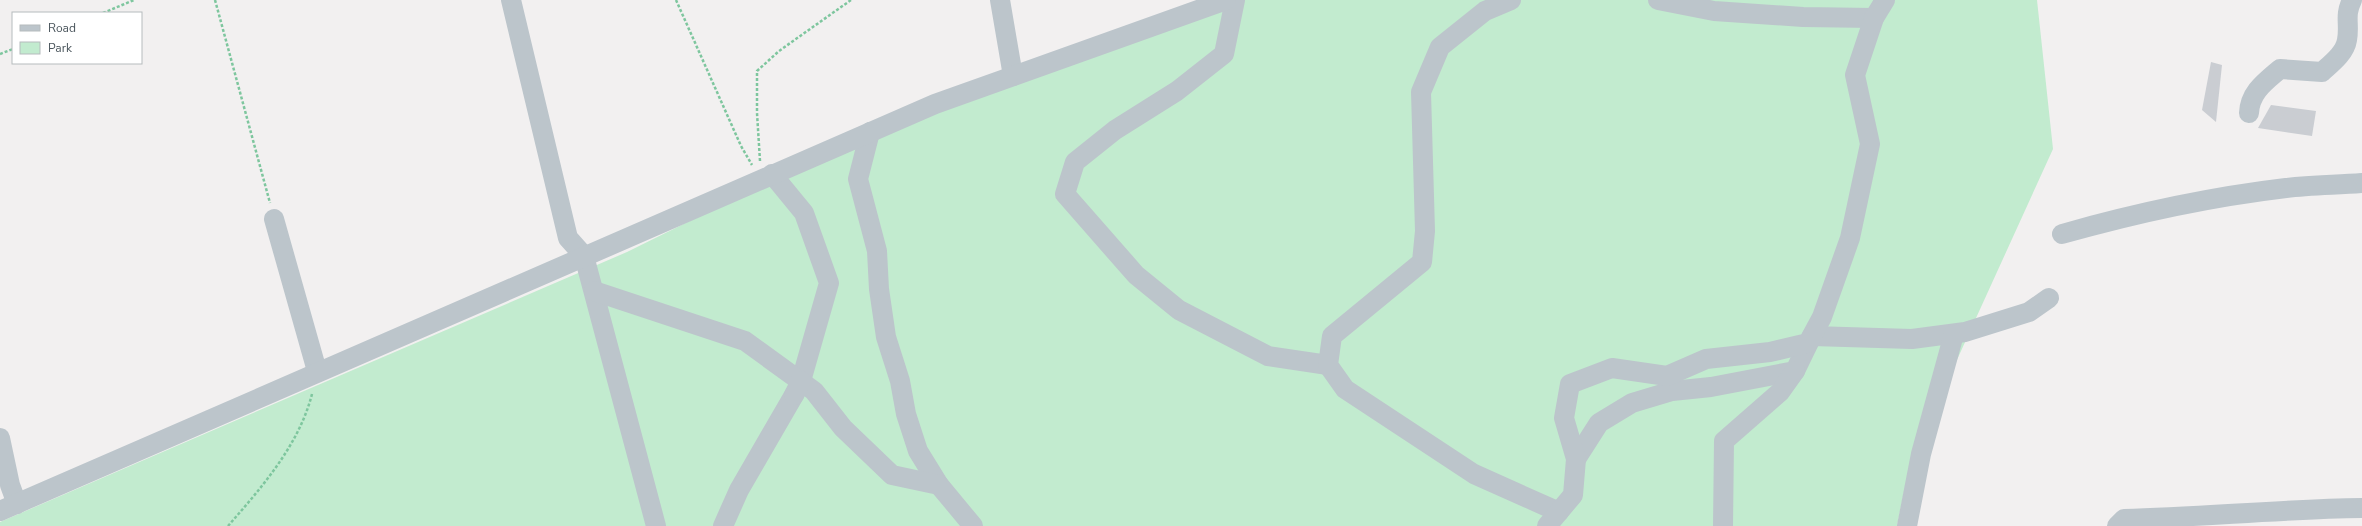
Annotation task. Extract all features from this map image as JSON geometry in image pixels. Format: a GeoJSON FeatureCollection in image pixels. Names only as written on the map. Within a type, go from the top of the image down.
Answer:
{"type":"FeatureCollection","features":[{"type":"Feature","properties":{"kind":"street"},"geometry":{"type":"LineString","coordinates":[[511,0],[568,238],[584,256],[656,526]]}},
{"type":"Feature","properties":{"kind":"street"},"geometry":{"type":"LineString","coordinates":[[1000,0],[1013,76]]}},
{"type":"Feature","properties":{"kind":"street"},"geometry":{"type":"LineString","coordinates":[[0,438],[10,485],[8,508],[318,371],[935,104],[1226,0]]}},
{"type":"Feature","properties":{"kind":"street"},"geometry":{"type":"LineString","coordinates":[[1235,0],[1224,54],[1177,91],[1115,130],[1075,162],[1065,194],[1136,275],[1179,310],[1268,356],[1328,365]]}},
{"type":"Feature","properties":{"kind":"street"},"geometry":{"type":"LineString","coordinates":[[1511,0],[1484,11],[1440,47],[1421,92],[1425,231],[1422,262],[1332,336],[1328,365],[1345,389],[1474,474],[1553,519],[1573,495],[1576,459],[1564,418],[1570,384],[1612,368],[1667,376],[1706,358],[1770,352],[1808,343],[1812,336]]}},
{"type":"Feature","properties":{"kind":"street"},"geometry":{"type":"LineString","coordinates":[[1658,0],[1714,11],[1803,17],[1874,18]]}},
{"type":"Feature","properties":{"kind":"street"},"geometry":{"type":"LineString","coordinates":[[1724,526],[1724,440],[1780,392],[1795,371],[1822,317],[1850,238],[1870,144],[1855,75],[1874,18],[1885,0]]}},
{"type":"Feature","properties":{"kind":"street"},"geometry":{"type":"LineString","coordinates":[[2249,113],[2250,102],[2261,85],[2280,69],[2322,72],[2339,56],[2347,41],[2347,11],[2352,0]]}},
{"type":"Feature","properties":{"kind":"street"},"geometry":{"type":"LineString","coordinates":[[870,132],[858,179],[877,250],[879,289],[886,337],[900,381],[906,414],[918,451],[939,485],[972,526]]}},
{"type":"Feature","properties":{"kind":"street"},"geometry":{"type":"LineString","coordinates":[[723,526],[746,477],[798,388],[829,283],[804,213],[766,177]]}},
{"type":"Feature","properties":{"kind":"street"},"geometry":{"type":"LineString","coordinates":[[2062,234],[2132,214],[2224,198],[2286,188],[2362,183]]}},
{"type":"Feature","properties":{"kind":"street"},"geometry":{"type":"LineString","coordinates":[[274,219],[318,371]]}},
{"type":"Feature","properties":{"kind":"street"},"geometry":{"type":"LineString","coordinates":[[594,291],[745,341],[814,391],[843,428],[892,475],[939,485]]}},
{"type":"Feature","properties":{"kind":"street"},"geometry":{"type":"LineString","coordinates":[[1812,336],[1912,339],[1954,334],[2029,312],[2050,298]]}},
{"type":"Feature","properties":{"kind":"street"},"geometry":{"type":"LineString","coordinates":[[1907,526],[1921,454],[1954,334]]}},
{"type":"Feature","properties":{"kind":"street"},"geometry":{"type":"LineString","coordinates":[[1576,459],[1599,423],[1632,403],[1672,391],[1712,387],[1795,371]]}},
{"type":"Feature","properties":{"kind":"street"},"geometry":{"type":"LineString","coordinates":[[2117,526],[2124,519],[2188,518],[2298,509],[2362,508]]}},
{"type":"Feature","properties":{"kind":"path"},"geometry":{"type":"LineString","coordinates":[[105,12],[134,0]]}},
{"type":"Feature","properties":{"kind":"path"},"geometry":{"type":"LineString","coordinates":[[215,0],[274,219]]}},
{"type":"Feature","properties":{"kind":"path"},"geometry":{"type":"LineString","coordinates":[[676,0],[741,146],[766,177]]}},
{"type":"Feature","properties":{"kind":"path"},"geometry":{"type":"LineString","coordinates":[[766,177],[757,113],[757,71],[779,51],[851,0]]}},
{"type":"Feature","properties":{"kind":"path"},"geometry":{"type":"LineString","coordinates":[[0,54],[12,49]]}},
{"type":"Feature","properties":{"kind":"path"},"geometry":{"type":"LineString","coordinates":[[228,526],[277,467],[308,407],[318,371]]}},
{"type":"Feature","properties":{"kind":"green space"},"geometry":{"type":"Polygon","coordinates":[[[1240,0],[2037,0],[2053,149],[1910,463],[1897,526],[0,526],[0,522],[627,252],[870,132],[1240,0]]]}},
{"type":"Feature","properties":{"kind":"building"},"geometry":{"type":"Polygon","coordinates":[[[2211,62],[2222,65],[2216,122],[2202,110],[2211,62]]]}},
{"type":"Feature","properties":{"kind":"building"},"geometry":{"type":"Polygon","coordinates":[[[2271,105],[2316,111],[2312,136],[2258,128],[2271,105]]]}}]}
